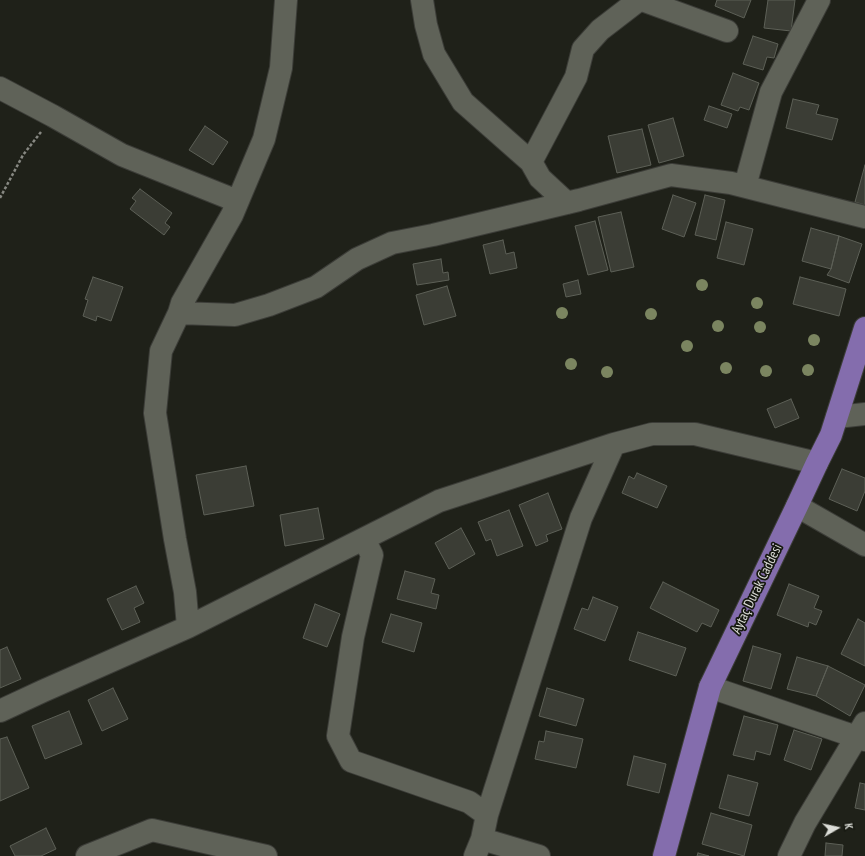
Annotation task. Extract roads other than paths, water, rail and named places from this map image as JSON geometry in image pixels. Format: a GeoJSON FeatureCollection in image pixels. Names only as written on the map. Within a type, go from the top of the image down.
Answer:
{"type":"FeatureCollection","features":[{"type":"Feature","properties":{"kind":"main road","name":"Aytaç Durak Caddesi"},"geometry":{"type":"LineString","coordinates":[[664,856],[710,687],[831,435],[865,328]]}},
{"type":"Feature","properties":{"kind":"street"},"geometry":{"type":"LineString","coordinates":[[188,627],[185,592],[155,413],[161,351],[179,313],[182,303],[232,215],[264,139],[281,68],[286,0]]}},
{"type":"Feature","properties":{"kind":"street"},"geometry":{"type":"LineString","coordinates":[[422,0],[426,25],[434,54],[463,102],[531,162],[540,178],[567,203]]}},
{"type":"Feature","properties":{"kind":"street"},"geometry":{"type":"LineString","coordinates":[[531,162],[576,78],[583,49],[600,30],[640,0],[727,31]]}},
{"type":"Feature","properties":{"kind":"street"},"geometry":{"type":"LineString","coordinates":[[745,186],[771,92],[819,0]]}},
{"type":"Feature","properties":{"kind":"street"},"geometry":{"type":"LineString","coordinates":[[0,88],[122,155],[238,201]]}},
{"type":"Feature","properties":{"kind":"street"},"geometry":{"type":"LineString","coordinates":[[179,313],[235,315],[269,305],[316,287],[357,259],[392,243],[567,203],[671,175],[732,183],[865,217]]}},
{"type":"Feature","properties":{"kind":"street"},"geometry":{"type":"LineString","coordinates":[[837,417],[865,414]]}},
{"type":"Feature","properties":{"kind":"street"},"geometry":{"type":"LineString","coordinates":[[0,711],[188,627],[439,501],[614,444],[652,434],[695,434],[817,463]]}},
{"type":"Feature","properties":{"kind":"street"},"geometry":{"type":"LineString","coordinates":[[539,856],[479,848],[487,815],[581,518],[614,444]]}},
{"type":"Feature","properties":{"kind":"street"},"geometry":{"type":"LineString","coordinates":[[797,506],[865,545]]}},
{"type":"Feature","properties":{"kind":"street"},"geometry":{"type":"LineString","coordinates":[[364,539],[372,555],[352,637],[338,736],[351,761],[469,802],[487,815]]}},
{"type":"Feature","properties":{"kind":"street"},"geometry":{"type":"LineString","coordinates":[[710,687],[862,733],[805,823],[788,856]]}},
{"type":"Feature","properties":{"kind":"street"},"geometry":{"type":"LineString","coordinates":[[87,856],[152,830],[266,856]]}}]}
